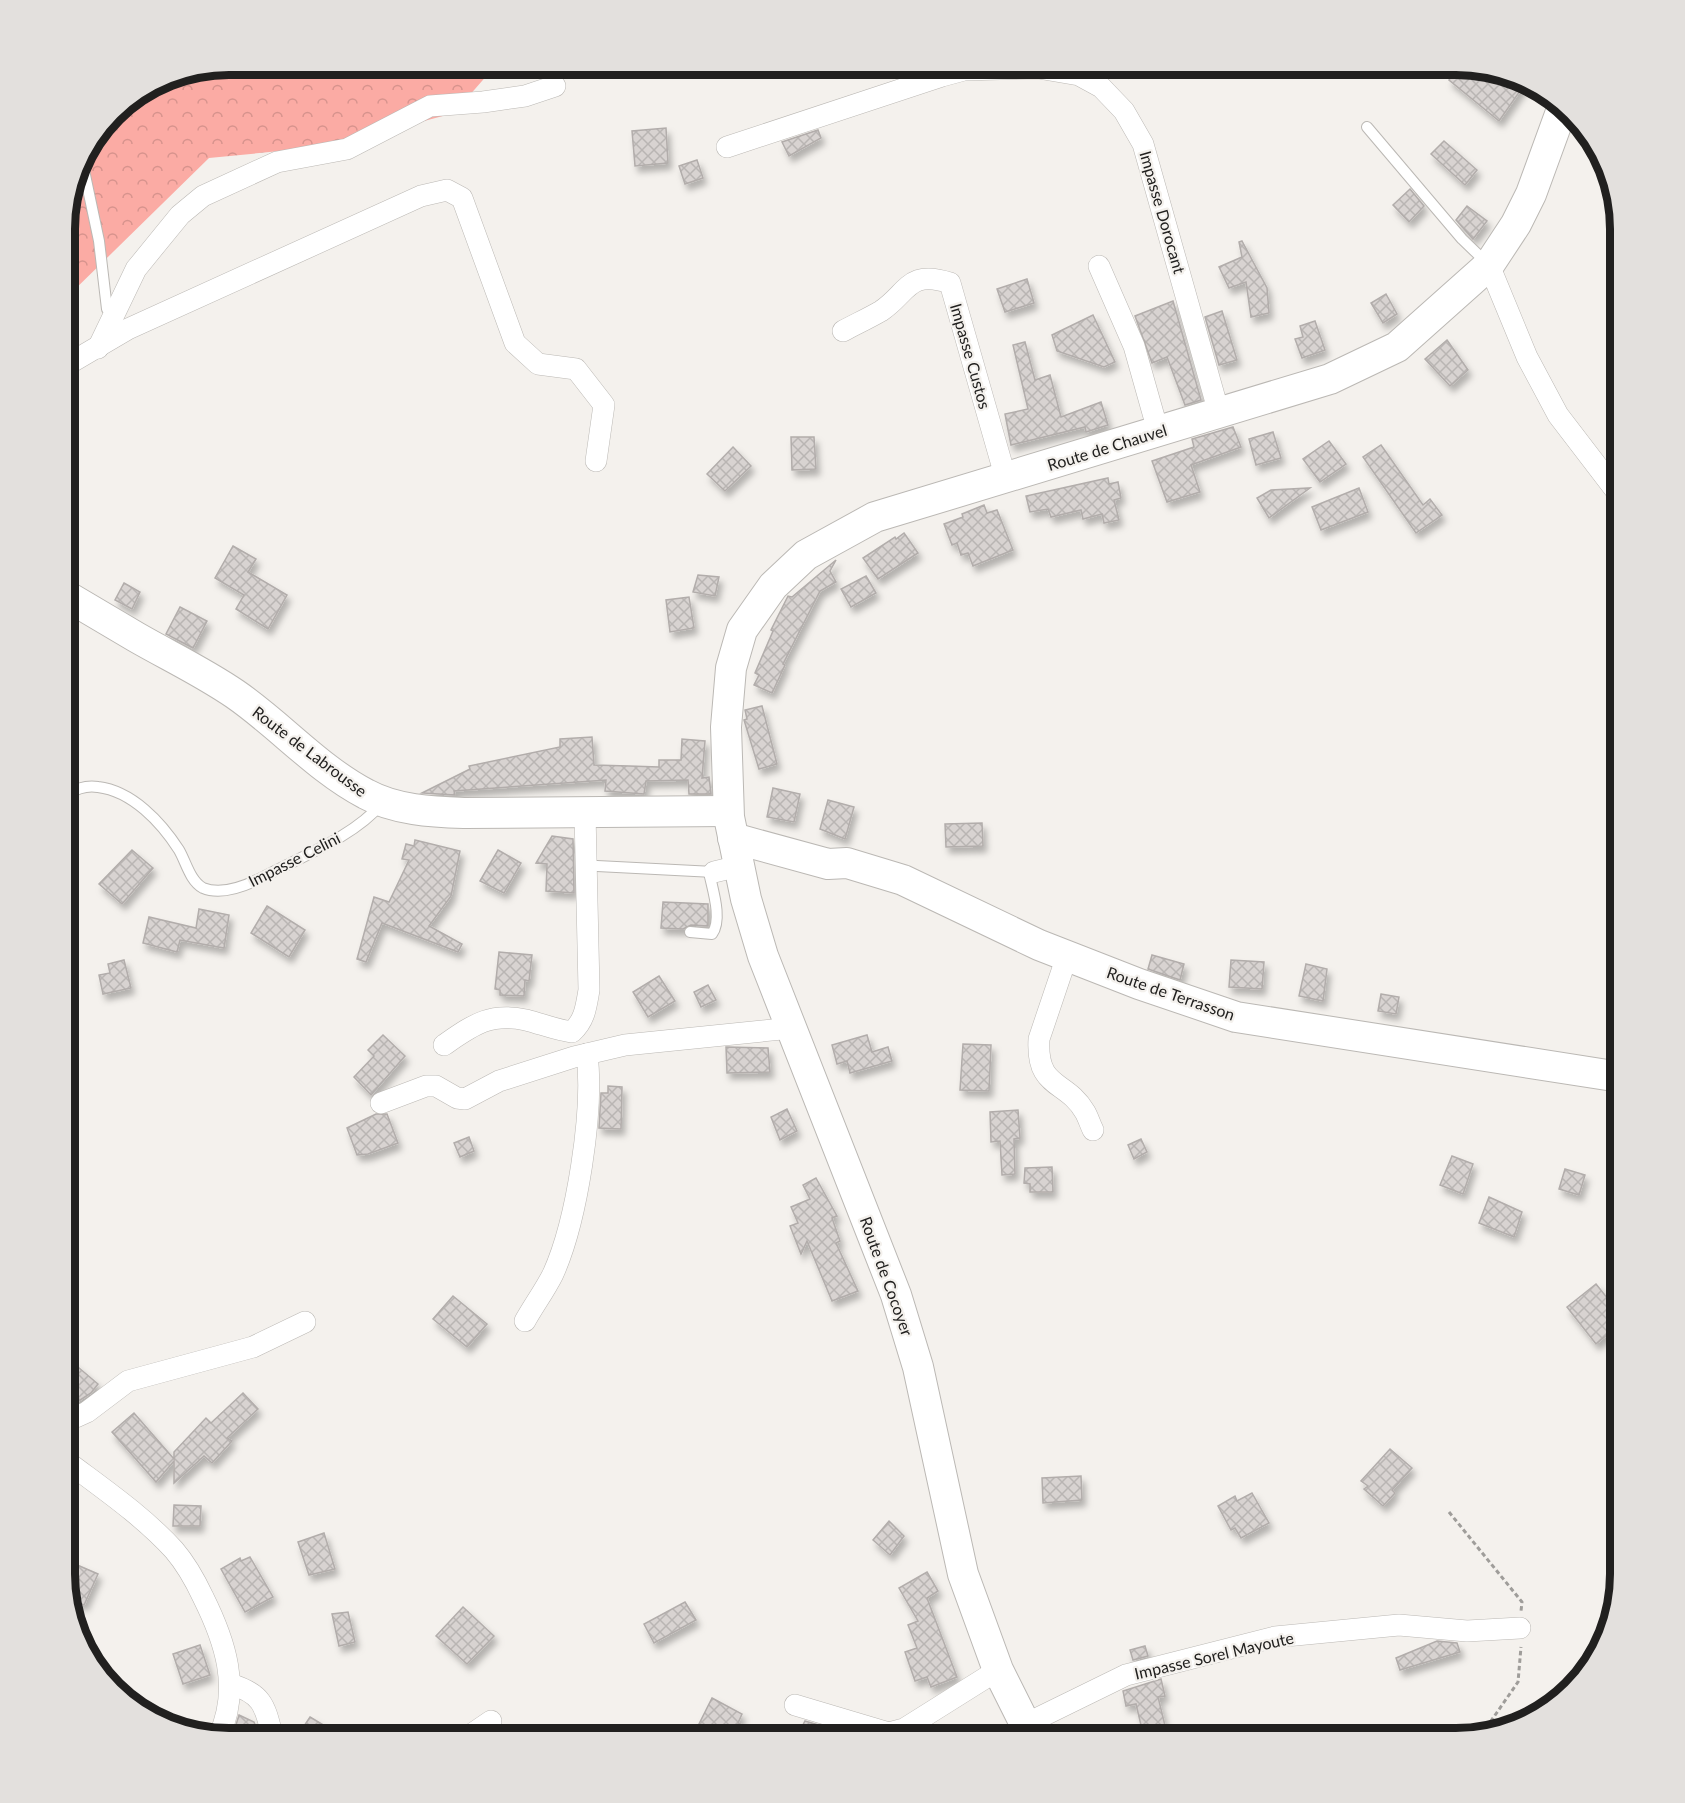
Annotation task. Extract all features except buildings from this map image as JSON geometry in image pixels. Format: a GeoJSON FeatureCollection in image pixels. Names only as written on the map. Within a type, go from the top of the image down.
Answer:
{"type":"FeatureCollection","features":[{"type":"Feature","properties":{"kind":"main road","name":"Route de Chauvel"},"geometry":{"type":"LineString","coordinates":[[728,850],[726,727],[731,668],[742,630],[773,586],[806,555],[875,517],[1330,379],[1397,347],[1489,265],[1516,224],[1531,194],[1560,115]]}},
{"type":"Feature","properties":{"kind":"main road","name":"Route de Labrousse"},"geometry":{"type":"LineString","coordinates":[[75,601],[136,637],[185,662],[236,694],[316,759],[365,794],[383,801],[431,812],[585,813],[728,850]]}},
{"type":"Feature","properties":{"kind":"main road","name":"Route de Terrasson"},"geometry":{"type":"LineString","coordinates":[[728,850],[832,848],[847,863]]}},
{"type":"Feature","properties":{"kind":"main road","name":"Route de Terrasson"},"geometry":{"type":"LineString","coordinates":[[728,850],[762,855],[777,850],[828,864],[847,863],[903,880],[1067,956],[1236,1017],[1610,1075]]}},
{"type":"Feature","properties":{"kind":"main road","name":"Route de Cocoyer"},"geometry":{"type":"LineString","coordinates":[[728,850],[763,956],[896,1295],[918,1368],[963,1574],[998,1670],[1027,1728]]}},
{"type":"Feature","properties":{"kind":"street","name":"Impasse Dorocant"},"geometry":{"type":"LineString","coordinates":[[727,147],[949,75]]}},
{"type":"Feature","properties":{"kind":"street","name":"Impasse Dorocant"},"geometry":{"type":"LineString","coordinates":[[1079,75],[1101,87],[1124,111],[1143,144],[1219,413]]}},
{"type":"Feature","properties":{"kind":"street"},"geometry":{"type":"LineString","coordinates":[[97,348],[136,269],[180,215],[203,196],[277,162],[347,149],[430,106],[525,96],[555,86]]}},
{"type":"Feature","properties":{"kind":"street"},"geometry":{"type":"LineString","coordinates":[[75,360],[128,329],[421,196],[447,190],[462,198],[515,343],[538,364],[576,369],[604,405],[596,461]]}},
{"type":"Feature","properties":{"kind":"street"},"geometry":{"type":"LineString","coordinates":[[1489,265],[1527,357],[1558,415],[1610,483]]}},
{"type":"Feature","properties":{"kind":"street"},"geometry":{"type":"LineString","coordinates":[[1099,266],[1134,346],[1158,431]]}},
{"type":"Feature","properties":{"kind":"street","name":"Impasse Custos"},"geometry":{"type":"LineString","coordinates":[[843,331],[883,310],[908,284],[917,280],[950,283],[1006,478]]}},
{"type":"Feature","properties":{"kind":"street"},"geometry":{"type":"LineString","coordinates":[[444,1046],[494,1017],[525,1020],[572,1032],[580,1025],[585,1013],[589,990],[585,933],[585,813]]}},
{"type":"Feature","properties":{"kind":"street"},"geometry":{"type":"LineString","coordinates":[[1067,956],[1038,1039],[1038,1053],[1047,1078],[1085,1110],[1093,1130]]}},
{"type":"Feature","properties":{"kind":"street"},"geometry":{"type":"LineString","coordinates":[[381,1103],[426,1086],[436,1086],[457,1098],[465,1099],[499,1080],[625,1045],[792,1028]]}},
{"type":"Feature","properties":{"kind":"street"},"geometry":{"type":"LineString","coordinates":[[525,1321],[552,1275],[567,1238],[586,1122],[590,1078],[588,1054]]}},
{"type":"Feature","properties":{"kind":"street"},"geometry":{"type":"LineString","coordinates":[[75,1417],[87,1412],[128,1381],[253,1347],[305,1322]]}},
{"type":"Feature","properties":{"kind":"street"},"geometry":{"type":"LineString","coordinates":[[75,1468],[131,1510],[176,1552],[192,1575],[217,1624],[229,1666],[229,1704],[222,1728]]}},
{"type":"Feature","properties":{"kind":"street","name":"Impasse Sorel Mayoute"},"geometry":{"type":"LineString","coordinates":[[1034,1728],[1126,1675],[1275,1637],[1399,1625],[1467,1631],[1520,1628]]}},
{"type":"Feature","properties":{"kind":"street"},"geometry":{"type":"LineString","coordinates":[[906,1728],[998,1670]]}},
{"type":"Feature","properties":{"kind":"street"},"geometry":{"type":"LineString","coordinates":[[230,1684],[253,1692],[261,1700],[271,1728]]}},
{"type":"Feature","properties":{"kind":"street"},"geometry":{"type":"LineString","coordinates":[[795,1705],[875,1728]]}},
{"type":"Feature","properties":{"kind":"street"},"geometry":{"type":"LineString","coordinates":[[479,1728],[491,1720]]}},
{"type":"Feature","properties":{"kind":"lane"},"geometry":{"type":"LineString","coordinates":[[1367,127],[1413,178],[1462,239],[1489,265]]}},
{"type":"Feature","properties":{"kind":"lane"},"geometry":{"type":"LineString","coordinates":[[85,175],[99,241],[107,309],[113,315]]}},
{"type":"Feature","properties":{"kind":"lane","name":"Impasse Celini"},"geometry":{"type":"LineString","coordinates":[[75,790],[90,786],[130,797],[159,825],[178,850],[194,881],[210,890],[250,884],[357,826],[373,814],[383,801]]}},
{"type":"Feature","properties":{"kind":"lane"},"geometry":{"type":"LineString","coordinates":[[597,866],[728,850],[716,905],[715,930],[712,934],[690,932]]}},
{"type":"Feature","properties":{"kind":"green space"},"geometry":{"type":"Polygon","coordinates":[[[228,75],[487,75],[454,113],[331,146],[209,158],[75,289],[75,218],[83,179],[101,143],[113,127],[135,107],[161,91],[189,80],[228,75]]]}}]}
